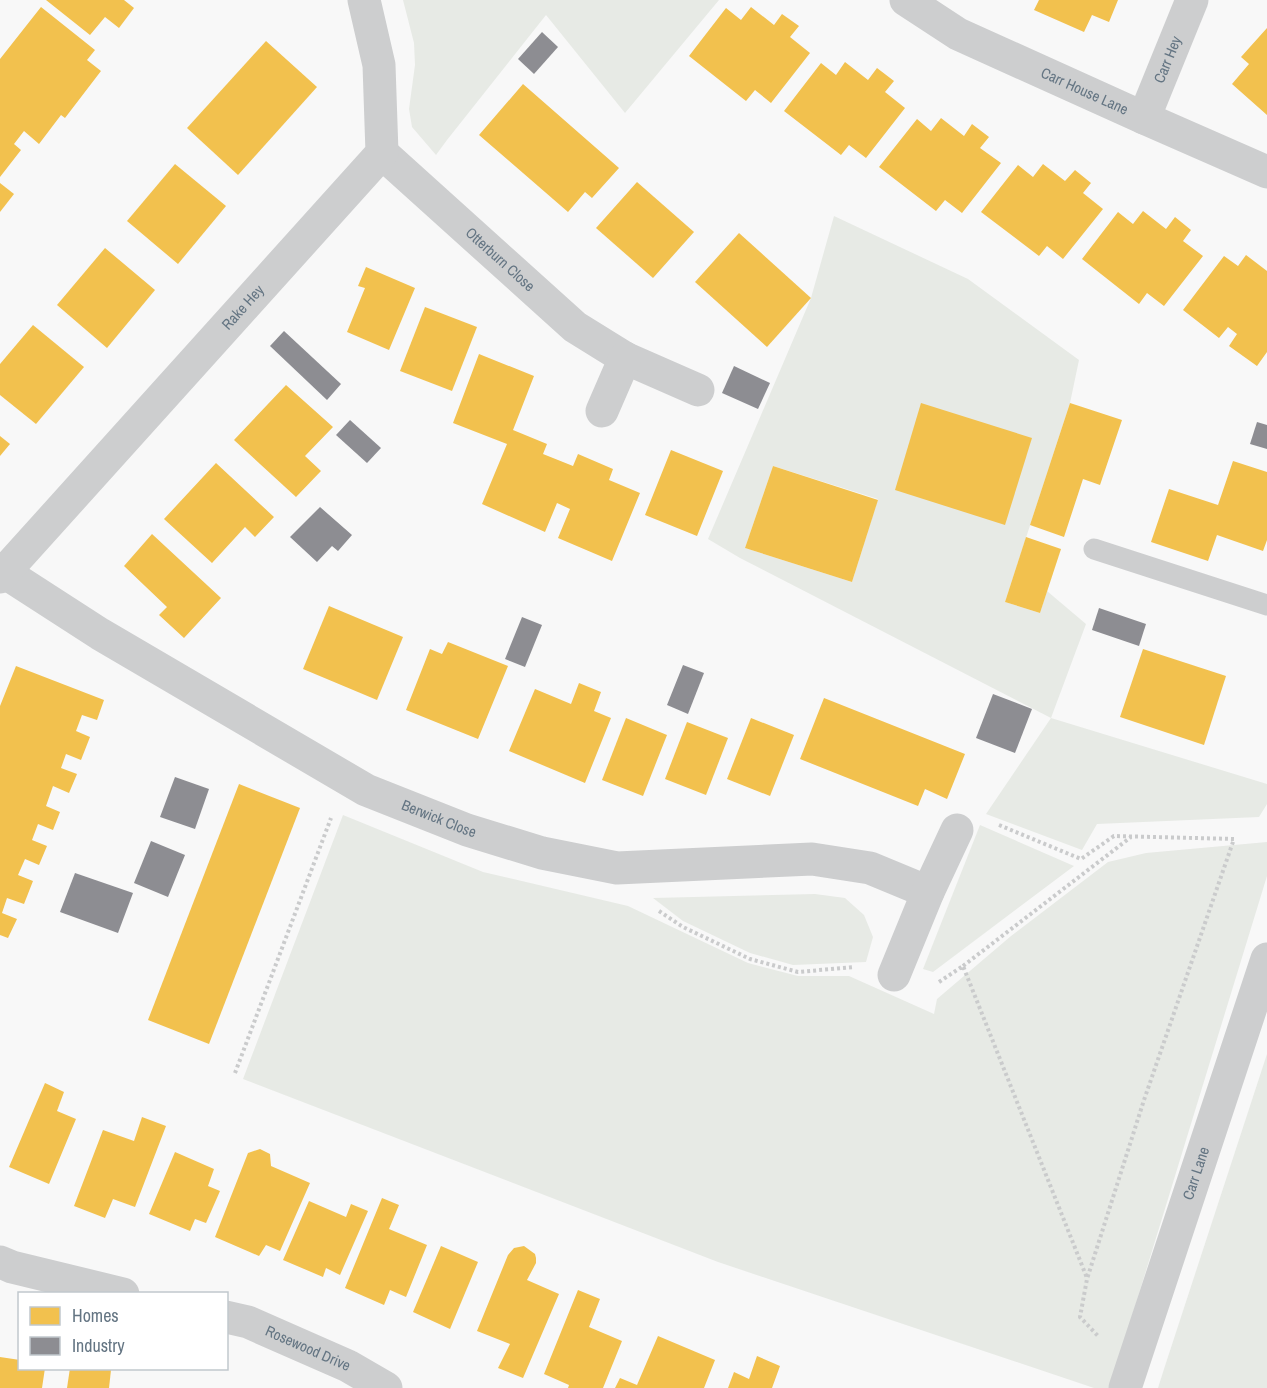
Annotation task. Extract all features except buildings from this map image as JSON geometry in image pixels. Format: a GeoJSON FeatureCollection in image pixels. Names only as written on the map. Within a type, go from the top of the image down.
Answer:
{"type":"FeatureCollection","features":[{"type":"Feature","properties":{"kind":"street"},"geometry":{"type":"LineString","coordinates":[[364,0],[379,65],[382,153]]}},
{"type":"Feature","properties":{"kind":"street","name":"Carr House Lane"},"geometry":{"type":"LineString","coordinates":[[906,0],[958,34],[1267,172]]}},
{"type":"Feature","properties":{"kind":"street","name":"Carr Hey"},"geometry":{"type":"LineString","coordinates":[[1144,118],[1192,0]]}},
{"type":"Feature","properties":{"kind":"street","name":"Otterburn Close"},"geometry":{"type":"LineString","coordinates":[[382,153],[575,327],[625,358],[698,390]]}},
{"type":"Feature","properties":{"kind":"street","name":"Rake Hey"},"geometry":{"type":"LineString","coordinates":[[2,574],[382,153]]}},
{"type":"Feature","properties":{"kind":"street"},"geometry":{"type":"LineString","coordinates":[[602,411],[625,358]]}},
{"type":"Feature","properties":{"kind":"street","name":"Berwick Close"},"geometry":{"type":"LineString","coordinates":[[2,574],[366,790],[467,830],[542,853],[617,868],[812,859],[870,868],[928,892]]}},
{"type":"Feature","properties":{"kind":"street"},"geometry":{"type":"LineString","coordinates":[[896,969],[957,830]]}},
{"type":"Feature","properties":{"kind":"street","name":"Carr Lane"},"geometry":{"type":"LineString","coordinates":[[1130,1373],[1267,959]]}},
{"type":"Feature","properties":{"kind":"street"},"geometry":{"type":"LineString","coordinates":[[0,1262],[119,1292]]}},
{"type":"Feature","properties":{"kind":"street","name":"Rosewood Drive"},"geometry":{"type":"LineString","coordinates":[[228,1317],[248,1322],[343,1377],[386,1388]]}},
{"type":"Feature","properties":{"kind":"lane"},"geometry":{"type":"LineString","coordinates":[[1094,549],[1267,605]]}},
{"type":"Feature","properties":{"kind":"path"},"geometry":{"type":"LineString","coordinates":[[235,1073],[346,778]]}},
{"type":"Feature","properties":{"kind":"path"},"geometry":{"type":"LineString","coordinates":[[957,830],[964,811],[1081,859],[1114,836],[1234,839],[1144,1100],[1087,1279],[1080,1317],[1130,1373]]}},
{"type":"Feature","properties":{"kind":"path"},"geometry":{"type":"LineString","coordinates":[[617,868],[636,896],[683,927],[750,959],[798,972],[896,969],[930,987],[963,966],[1131,837]]}},
{"type":"Feature","properties":{"kind":"path"},"geometry":{"type":"LineString","coordinates":[[963,966],[1087,1279]]}},
{"type":"Feature","properties":{"kind":"shaded area"},"geometry":{"type":"Polygon","coordinates":[[[403,0],[719,0],[625,113],[546,15],[436,155],[412,127],[409,109],[415,65],[414,43],[403,0]]]}},
{"type":"Feature","properties":{"kind":"shaded area"},"geometry":{"type":"Polygon","coordinates":[[[834,216],[968,279],[1079,360],[1070,403],[1005,602],[1040,613],[1047,591],[1086,624],[1051,718],[740,558],[708,539],[811,298],[834,216]],[[773,466],[745,548],[852,582],[878,499],[773,466]]]}},
{"type":"Feature","properties":{"kind":"shaded area"},"geometry":{"type":"Polygon","coordinates":[[[1051,718],[1267,784],[1267,804],[1259,817],[1097,824],[1082,850],[986,814],[1051,718]]]}},
{"type":"Feature","properties":{"kind":"shaded area"},"geometry":{"type":"Polygon","coordinates":[[[343,815],[483,872],[628,906],[748,963],[798,976],[849,976],[934,1014],[937,999],[1011,936],[1108,862],[1146,853],[1267,842],[1267,876],[1110,1388],[1094,1388],[718,1262],[243,1079],[343,815]]]}},
{"type":"Feature","properties":{"kind":"shaded area"},"geometry":{"type":"Polygon","coordinates":[[[980,825],[1074,866],[933,972],[923,969],[980,825]]]}},
{"type":"Feature","properties":{"kind":"shaded area"},"geometry":{"type":"Polygon","coordinates":[[[815,894],[845,898],[864,915],[873,937],[866,962],[793,965],[750,953],[683,921],[653,898],[815,894]]]}},
{"type":"Feature","properties":{"kind":"shaded area"},"geometry":{"type":"Polygon","coordinates":[[[1267,1054],[1267,1388],[1158,1388],[1164,1369],[1267,1054]]]}}]}
